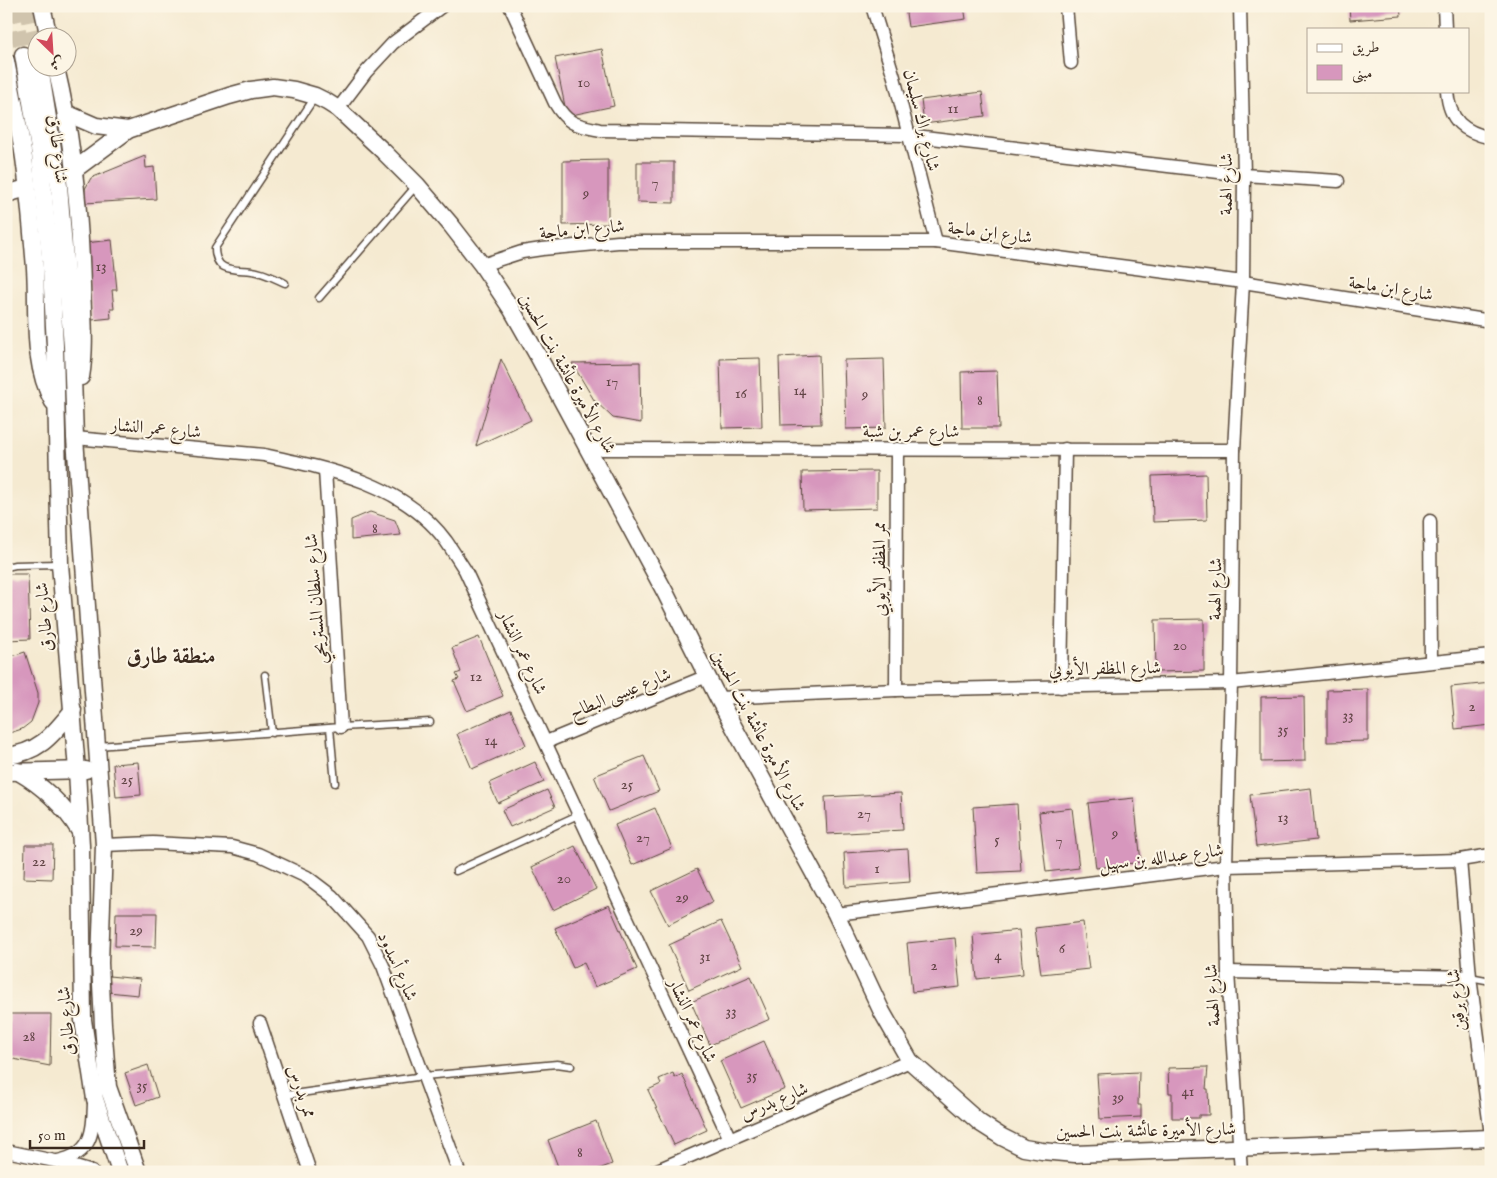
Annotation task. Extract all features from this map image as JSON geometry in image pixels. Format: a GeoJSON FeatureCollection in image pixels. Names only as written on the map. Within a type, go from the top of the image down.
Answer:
{"type":"FeatureCollection","features":[{"type":"Feature","properties":{"kind":"street"},"geometry":{"type":"LineString","coordinates":[[42,6],[47,28]]}},
{"type":"Feature","properties":{"kind":"street"},"geometry":{"type":"LineString","coordinates":[[338,109],[366,72],[393,44],[442,6]]}},
{"type":"Feature","properties":{"kind":"street"},"geometry":{"type":"LineString","coordinates":[[510,6],[555,103],[563,116],[570,123],[578,126],[600,130],[907,135],[1244,175],[1338,181]]}},
{"type":"Feature","properties":{"kind":"street","name":"شارع براك سليمان"},"geometry":{"type":"LineString","coordinates":[[872,6],[894,77],[907,135],[936,242]]}},
{"type":"Feature","properties":{"kind":"street"},"geometry":{"type":"LineString","coordinates":[[1066,6],[1071,63]]}},
{"type":"Feature","properties":{"kind":"street","name":"شارع الهمة"},"geometry":{"type":"LineString","coordinates":[[1240,6],[1244,175],[1243,282],[1234,450],[1232,683],[1226,866],[1228,972],[1241,1172]]}},
{"type":"Feature","properties":{"kind":"street"},"geometry":{"type":"LineString","coordinates":[[1444,6],[1445,28]]}},
{"type":"Feature","properties":{"kind":"street"},"geometry":{"type":"LineString","coordinates":[[6,61],[24,158],[35,270],[40,367],[45,388],[56,406]]}},
{"type":"Feature","properties":{"kind":"street","name":"شارع طارق"},"geometry":{"type":"LineString","coordinates":[[33,78],[33,108],[52,287],[60,564],[77,770],[81,846],[83,1020],[94,1099],[120,1172]]}},
{"type":"Feature","properties":{"kind":"street","name":"شارع طارق"},"geometry":{"type":"LineString","coordinates":[[42,78],[59,186],[72,346],[75,438],[104,845],[100,963],[108,1087],[138,1172]]}},
{"type":"Feature","properties":{"kind":"street"},"geometry":{"type":"LineString","coordinates":[[58,78],[66,114],[74,170],[82,264],[84,346],[81,381],[74,398]]}},
{"type":"Feature","properties":{"kind":"street","name":"شارع الأميرة عائشة بنت الحسين"},"geometry":{"type":"LineString","coordinates":[[74,170],[128,130],[251,90],[273,87],[315,96],[338,109],[417,185],[482,265],[512,310],[538,356],[664,592],[718,698],[836,914],[882,1012],[910,1061],[980,1123],[1024,1148],[1075,1154],[1491,1136]]}},
{"type":"Feature","properties":{"kind":"street"},"geometry":{"type":"LineString","coordinates":[[1447,92],[1448,104],[1455,119],[1466,130],[1491,138]]}},
{"type":"Feature","properties":{"kind":"street","name":"شارع الأميرة عائشة بنت الحسين"},"geometry":{"type":"LineString","coordinates":[[66,114],[96,126],[128,130]]}},
{"type":"Feature","properties":{"kind":"street"},"geometry":{"type":"LineString","coordinates":[[6,194],[27,188]]}},
{"type":"Feature","properties":{"kind":"street","name":"شارع ابن ماجة"},"geometry":{"type":"LineString","coordinates":[[482,265],[515,254],[542,248],[618,242],[936,242],[1243,282],[1491,321]]}},
{"type":"Feature","properties":{"kind":"street","name":"شارع عمر النشار"},"geometry":{"type":"LineString","coordinates":[[75,438],[264,455],[359,479],[392,494],[421,514],[445,540],[465,570],[730,1139]]}},
{"type":"Feature","properties":{"kind":"street","name":"شارع عمر بن شبة"},"geometry":{"type":"LineString","coordinates":[[587,449],[1234,450]]}},
{"type":"Feature","properties":{"kind":"street","name":"ممر المظفر الأيوبي"},"geometry":{"type":"LineString","coordinates":[[896,690],[897,449]]}},
{"type":"Feature","properties":{"kind":"street"},"geometry":{"type":"LineString","coordinates":[[1062,687],[1065,449]]}},
{"type":"Feature","properties":{"kind":"street","name":"شارع سلطان المستريحي"},"geometry":{"type":"LineString","coordinates":[[325,470],[336,728]]}},
{"type":"Feature","properties":{"kind":"street"},"geometry":{"type":"LineString","coordinates":[[1430,521],[1432,662]]}},
{"type":"Feature","properties":{"kind":"street","name":"شارع المظفر الأيوبي"},"geometry":{"type":"LineString","coordinates":[[718,698],[896,690],[1232,683],[1491,656]]}},
{"type":"Feature","properties":{"kind":"street","name":"شارع عيسى البطاح"},"geometry":{"type":"LineString","coordinates":[[546,742],[707,676]]}},
{"type":"Feature","properties":{"kind":"street"},"geometry":{"type":"LineString","coordinates":[[6,756],[20,754],[40,745],[56,732],[72,710]]}},
{"type":"Feature","properties":{"kind":"street"},"geometry":{"type":"LineString","coordinates":[[12,771],[99,770]]}},
{"type":"Feature","properties":{"kind":"street"},"geometry":{"type":"LineString","coordinates":[[12,771],[30,778],[53,796],[63,806],[79,830]]}},
{"type":"Feature","properties":{"kind":"street","name":"شارع أسدود"},"geometry":{"type":"LineString","coordinates":[[104,845],[153,843],[232,847],[258,854],[307,877],[332,896],[368,936],[383,966],[459,1172]]}},
{"type":"Feature","properties":{"kind":"street","name":"شارع عبدالله بن سهيل"},"geometry":{"type":"LineString","coordinates":[[836,914],[1226,866],[1460,860],[1491,855]]}},
{"type":"Feature","properties":{"kind":"street","name":"شارع برقين"},"geometry":{"type":"LineString","coordinates":[[1460,860],[1470,977],[1491,1136]]}},
{"type":"Feature","properties":{"kind":"street"},"geometry":{"type":"LineString","coordinates":[[1228,972],[1470,977]]}},
{"type":"Feature","properties":{"kind":"street","name":"ممر بدرس"},"geometry":{"type":"LineString","coordinates":[[260,1023],[286,1095],[310,1172]]}},
{"type":"Feature","properties":{"kind":"street","name":"شارع بدرس"},"geometry":{"type":"LineString","coordinates":[[653,1172],[910,1061]]}},
{"type":"Feature","properties":{"kind":"street"},"geometry":{"type":"LineString","coordinates":[[56,1161],[70,1158],[83,1150],[90,1139],[94,1099]]}},
{"type":"Feature","properties":{"kind":"street"},"geometry":{"type":"LineString","coordinates":[[6,1151],[56,1161],[92,1172]]}},
{"type":"Feature","properties":{"kind":"lane"},"geometry":{"type":"LineString","coordinates":[[285,283],[262,273],[227,269],[218,262],[215,256],[215,248],[315,96]]}},
{"type":"Feature","properties":{"kind":"lane"},"geometry":{"type":"LineString","coordinates":[[319,298],[417,185]]}},
{"type":"Feature","properties":{"kind":"lane"},"geometry":{"type":"LineString","coordinates":[[6,567],[60,564]]}},
{"type":"Feature","properties":{"kind":"lane"},"geometry":{"type":"LineString","coordinates":[[265,675],[272,733]]}},
{"type":"Feature","properties":{"kind":"lane"},"geometry":{"type":"LineString","coordinates":[[97,746],[430,722]]}},
{"type":"Feature","properties":{"kind":"lane"},"geometry":{"type":"LineString","coordinates":[[336,728],[336,783]]}},
{"type":"Feature","properties":{"kind":"lane"},"geometry":{"type":"LineString","coordinates":[[456,870],[578,815]]}},
{"type":"Feature","properties":{"kind":"lane"},"geometry":{"type":"LineString","coordinates":[[1470,977],[1491,981]]}},
{"type":"Feature","properties":{"kind":"lane"},"geometry":{"type":"LineString","coordinates":[[286,1095],[424,1076],[557,1064],[571,1066]]}},
{"type":"Feature","properties":{"kind":"building"},"geometry":{"type":"Polygon","coordinates":[[[905,6],[964,6],[966,19],[908,27],[905,6]]]}},
{"type":"Feature","properties":{"kind":"building"},"geometry":{"type":"Polygon","coordinates":[[[1349,6],[1400,6],[1401,16],[1350,20],[1349,6]]]}},
{"type":"Feature","properties":{"kind":"building"},"geometry":{"type":"Polygon","coordinates":[[[602,49],[614,106],[567,116],[555,58],[602,49]]]}},
{"type":"Feature","properties":{"kind":"building"},"geometry":{"type":"Polygon","coordinates":[[[982,92],[985,116],[924,124],[921,100],[982,92]]]}},
{"type":"Feature","properties":{"kind":"building"},"geometry":{"type":"Polygon","coordinates":[[[145,156],[146,168],[154,167],[156,199],[84,203],[85,189],[91,178],[145,156]]]}},
{"type":"Feature","properties":{"kind":"building"},"geometry":{"type":"Polygon","coordinates":[[[608,160],[608,224],[563,225],[563,161],[608,160]]]}},
{"type":"Feature","properties":{"kind":"building"},"geometry":{"type":"Polygon","coordinates":[[[637,162],[674,162],[674,203],[637,202],[637,162]]]}},
{"type":"Feature","properties":{"kind":"building"},"geometry":{"type":"Polygon","coordinates":[[[112,240],[117,290],[112,290],[114,309],[110,309],[111,318],[92,320],[85,243],[112,240]]]}},
{"type":"Feature","properties":{"kind":"building"},"geometry":{"type":"Polygon","coordinates":[[[819,355],[821,424],[781,425],[779,357],[819,355]]]}},
{"type":"Feature","properties":{"kind":"building"},"geometry":{"type":"Polygon","coordinates":[[[760,358],[762,427],[722,428],[720,359],[760,358]]]}},
{"type":"Feature","properties":{"kind":"building"},"geometry":{"type":"Polygon","coordinates":[[[501,359],[531,420],[476,446],[501,359]]]}},
{"type":"Feature","properties":{"kind":"building"},"geometry":{"type":"Polygon","coordinates":[[[884,359],[886,428],[846,429],[844,360],[884,359]]]}},
{"type":"Feature","properties":{"kind":"building"},"geometry":{"type":"Polygon","coordinates":[[[640,362],[641,423],[613,418],[594,400],[572,363],[640,362]]]}},
{"type":"Feature","properties":{"kind":"building"},"geometry":{"type":"Polygon","coordinates":[[[997,371],[999,428],[962,428],[961,372],[997,371]]]}},
{"type":"Feature","properties":{"kind":"building"},"geometry":{"type":"Polygon","coordinates":[[[877,471],[877,508],[803,510],[802,472],[877,471]]]}},
{"type":"Feature","properties":{"kind":"building"},"geometry":{"type":"Polygon","coordinates":[[[1206,474],[1207,520],[1153,522],[1152,476],[1206,474]]]}},
{"type":"Feature","properties":{"kind":"building"},"geometry":{"type":"Polygon","coordinates":[[[370,512],[395,520],[401,535],[351,540],[351,520],[370,512]]]}},
{"type":"Feature","properties":{"kind":"building"},"geometry":{"type":"Polygon","coordinates":[[[6,574],[28,574],[30,639],[6,640],[6,574]]]}},
{"type":"Feature","properties":{"kind":"building"},"geometry":{"type":"Polygon","coordinates":[[[1204,619],[1204,671],[1156,672],[1155,620],[1204,619]]]}},
{"type":"Feature","properties":{"kind":"building"},"geometry":{"type":"Polygon","coordinates":[[[479,637],[503,696],[467,711],[454,681],[459,679],[456,674],[461,672],[452,648],[479,637]]]}},
{"type":"Feature","properties":{"kind":"building"},"geometry":{"type":"Polygon","coordinates":[[[25,652],[38,693],[38,703],[31,722],[22,729],[6,734],[6,658],[25,652]]]}},
{"type":"Feature","properties":{"kind":"building"},"geometry":{"type":"Polygon","coordinates":[[[1491,683],[1491,725],[1455,729],[1451,687],[1491,683]]]}},
{"type":"Feature","properties":{"kind":"building"},"geometry":{"type":"Polygon","coordinates":[[[1368,689],[1368,741],[1327,742],[1327,690],[1368,689]]]}},
{"type":"Feature","properties":{"kind":"building"},"geometry":{"type":"Polygon","coordinates":[[[1304,696],[1305,761],[1261,762],[1261,697],[1304,696]]]}},
{"type":"Feature","properties":{"kind":"building"},"geometry":{"type":"Polygon","coordinates":[[[511,710],[526,745],[472,769],[457,734],[511,710]]]}},
{"type":"Feature","properties":{"kind":"building"},"geometry":{"type":"Polygon","coordinates":[[[644,756],[659,791],[609,811],[594,776],[644,756]]]}},
{"type":"Feature","properties":{"kind":"building"},"geometry":{"type":"Polygon","coordinates":[[[138,762],[141,795],[116,797],[113,764],[138,762]]]}},
{"type":"Feature","properties":{"kind":"building"},"geometry":{"type":"Polygon","coordinates":[[[535,762],[544,782],[498,803],[489,783],[535,762]]]}},
{"type":"Feature","properties":{"kind":"building"},"geometry":{"type":"Polygon","coordinates":[[[1311,788],[1316,840],[1256,847],[1250,795],[1311,788]]]}},
{"type":"Feature","properties":{"kind":"building"},"geometry":{"type":"Polygon","coordinates":[[[547,790],[555,807],[510,827],[502,810],[547,790]]]}},
{"type":"Feature","properties":{"kind":"building"},"geometry":{"type":"Polygon","coordinates":[[[901,793],[903,830],[827,834],[825,797],[901,793]]]}},
{"type":"Feature","properties":{"kind":"building"},"geometry":{"type":"Polygon","coordinates":[[[1134,798],[1141,862],[1096,868],[1088,803],[1134,798]]]}},
{"type":"Feature","properties":{"kind":"building"},"geometry":{"type":"Polygon","coordinates":[[[1017,804],[1021,871],[977,873],[973,807],[1017,804]]]}},
{"type":"Feature","properties":{"kind":"building"},"geometry":{"type":"Polygon","coordinates":[[[655,808],[672,848],[632,865],[615,825],[655,808]]]}},
{"type":"Feature","properties":{"kind":"building"},"geometry":{"type":"Polygon","coordinates":[[[1072,808],[1079,868],[1046,872],[1039,812],[1072,808]]]}},
{"type":"Feature","properties":{"kind":"building"},"geometry":{"type":"Polygon","coordinates":[[[25,845],[53,845],[52,879],[24,878],[25,845]]]}},
{"type":"Feature","properties":{"kind":"building"},"geometry":{"type":"Polygon","coordinates":[[[575,846],[596,889],[553,910],[532,867],[575,846]]]}},
{"type":"Feature","properties":{"kind":"building"},"geometry":{"type":"Polygon","coordinates":[[[908,849],[910,882],[846,887],[844,853],[908,849]]]}},
{"type":"Feature","properties":{"kind":"building"},"geometry":{"type":"Polygon","coordinates":[[[697,869],[713,902],[668,925],[651,891],[697,869]]]}},
{"type":"Feature","properties":{"kind":"building"},"geometry":{"type":"Polygon","coordinates":[[[609,905],[637,969],[595,987],[584,963],[573,968],[555,928],[609,905]]]}},
{"type":"Feature","properties":{"kind":"building"},"geometry":{"type":"Polygon","coordinates":[[[116,913],[157,913],[156,947],[115,946],[116,913]]]}},
{"type":"Feature","properties":{"kind":"building"},"geometry":{"type":"Polygon","coordinates":[[[721,921],[742,966],[689,990],[669,945],[721,921]]]}},
{"type":"Feature","properties":{"kind":"building"},"geometry":{"type":"Polygon","coordinates":[[[1083,922],[1089,969],[1041,974],[1035,928],[1083,922]]]}},
{"type":"Feature","properties":{"kind":"building"},"geometry":{"type":"Polygon","coordinates":[[[1019,930],[1023,974],[977,979],[973,935],[1019,930]]]}},
{"type":"Feature","properties":{"kind":"building"},"geometry":{"type":"Polygon","coordinates":[[[955,938],[960,987],[912,992],[907,943],[955,938]]]}},
{"type":"Feature","properties":{"kind":"building"},"geometry":{"type":"Polygon","coordinates":[[[109,976],[140,979],[138,995],[108,992],[109,976]]]}},
{"type":"Feature","properties":{"kind":"building"},"geometry":{"type":"Polygon","coordinates":[[[751,976],[770,1019],[710,1045],[691,1002],[751,976]]]}},
{"type":"Feature","properties":{"kind":"building"},"geometry":{"type":"Polygon","coordinates":[[[9,1014],[51,1014],[50,1066],[8,1058],[9,1014]]]}},
{"type":"Feature","properties":{"kind":"building"},"geometry":{"type":"Polygon","coordinates":[[[764,1041],[785,1089],[741,1108],[720,1061],[764,1041]]]}},
{"type":"Feature","properties":{"kind":"building"},"geometry":{"type":"Polygon","coordinates":[[[148,1065],[158,1097],[136,1105],[125,1073],[148,1065]]]}},
{"type":"Feature","properties":{"kind":"building"},"geometry":{"type":"Polygon","coordinates":[[[1208,1067],[1206,1089],[1208,1089],[1209,1115],[1199,1115],[1199,1118],[1172,1118],[1172,1093],[1169,1093],[1168,1068],[1208,1067]]]}},
{"type":"Feature","properties":{"kind":"building"},"geometry":{"type":"Polygon","coordinates":[[[1139,1072],[1138,1105],[1141,1105],[1141,1117],[1100,1119],[1097,1074],[1139,1072]]]}},
{"type":"Feature","properties":{"kind":"building"},"geometry":{"type":"Polygon","coordinates":[[[673,1073],[675,1078],[682,1074],[707,1130],[674,1145],[648,1090],[661,1084],[659,1079],[673,1073]]]}},
{"type":"Feature","properties":{"kind":"building"},"geometry":{"type":"Polygon","coordinates":[[[596,1121],[612,1164],[591,1172],[560,1172],[548,1140],[596,1121]]]}},
{"type":"Feature","properties":{"kind":"tunnel"},"geometry":{"type":"LineString","coordinates":[[13,6],[23,55]]}},
{"type":"Feature","properties":{"kind":"tunnel"},"geometry":{"type":"LineString","coordinates":[[27,6],[32,28]]}},
{"type":"Feature","properties":{"kind":"district","name":"منطقة طارق"},"geometry":{"type":"Point","coordinates":[171,655]}}]}
